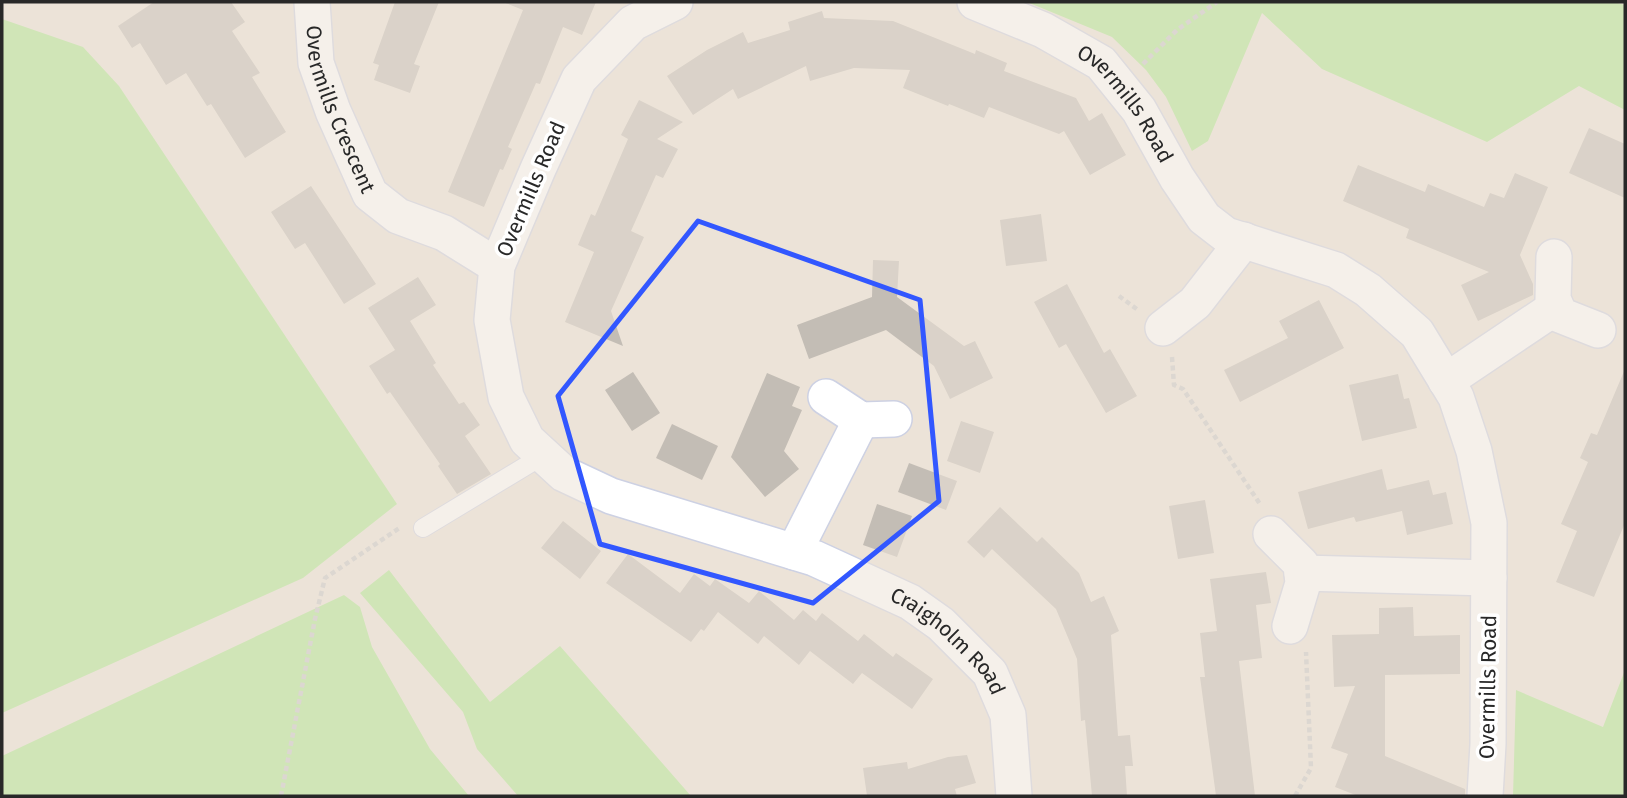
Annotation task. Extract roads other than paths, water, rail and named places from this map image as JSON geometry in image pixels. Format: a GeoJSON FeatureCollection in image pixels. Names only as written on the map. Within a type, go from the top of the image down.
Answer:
{"type":"FeatureCollection","features":[{"type":"Feature","properties":{"kind":"street","name":"Overmills Crescent"},"geometry":{"type":"LineString","coordinates":[[312,2],[316,63],[333,111],[370,194],[397,215],[444,233],[497,266]]}},
{"type":"Feature","properties":{"kind":"street","name":"Overmills Road"},"geometry":{"type":"LineString","coordinates":[[975,2],[1044,30],[1101,63],[1139,110],[1177,178],[1204,218],[1226,235],[1336,270],[1368,290],[1417,333],[1456,397],[1474,451],[1489,523],[1488,744],[1485,796]]}},
{"type":"Feature","properties":{"kind":"street","name":"Overmills Road"},"geometry":{"type":"LineString","coordinates":[[544,455],[527,440],[506,397],[492,320],[497,266],[579,79],[633,23],[653,7]]}},
{"type":"Feature","properties":{"kind":"street"},"geometry":{"type":"LineString","coordinates":[[1163,328],[1195,303],[1244,240]]}},
{"type":"Feature","properties":{"kind":"street"},"geometry":{"type":"LineString","coordinates":[[1554,257],[1553,299],[1560,315],[1598,330]]}},
{"type":"Feature","properties":{"kind":"street"},"geometry":{"type":"LineString","coordinates":[[1446,381],[1556,307]]}},
{"type":"Feature","properties":{"kind":"street"},"geometry":{"type":"LineString","coordinates":[[794,552],[878,420],[826,397]]}},
{"type":"Feature","properties":{"kind":"street","name":"Craigholm Road"},"geometry":{"type":"LineString","coordinates":[[544,455],[564,474],[611,496],[814,558],[910,602],[941,624],[990,673],[1008,715],[1014,796]]}},
{"type":"Feature","properties":{"kind":"street"},"geometry":{"type":"LineString","coordinates":[[1271,534],[1301,564],[1303,583],[1290,626]]}},
{"type":"Feature","properties":{"kind":"street"},"geometry":{"type":"LineString","coordinates":[[1302,573],[1489,578]]}},
{"type":"Feature","properties":{"kind":"lane"},"geometry":{"type":"LineString","coordinates":[[423,528],[544,455]]}}]}
